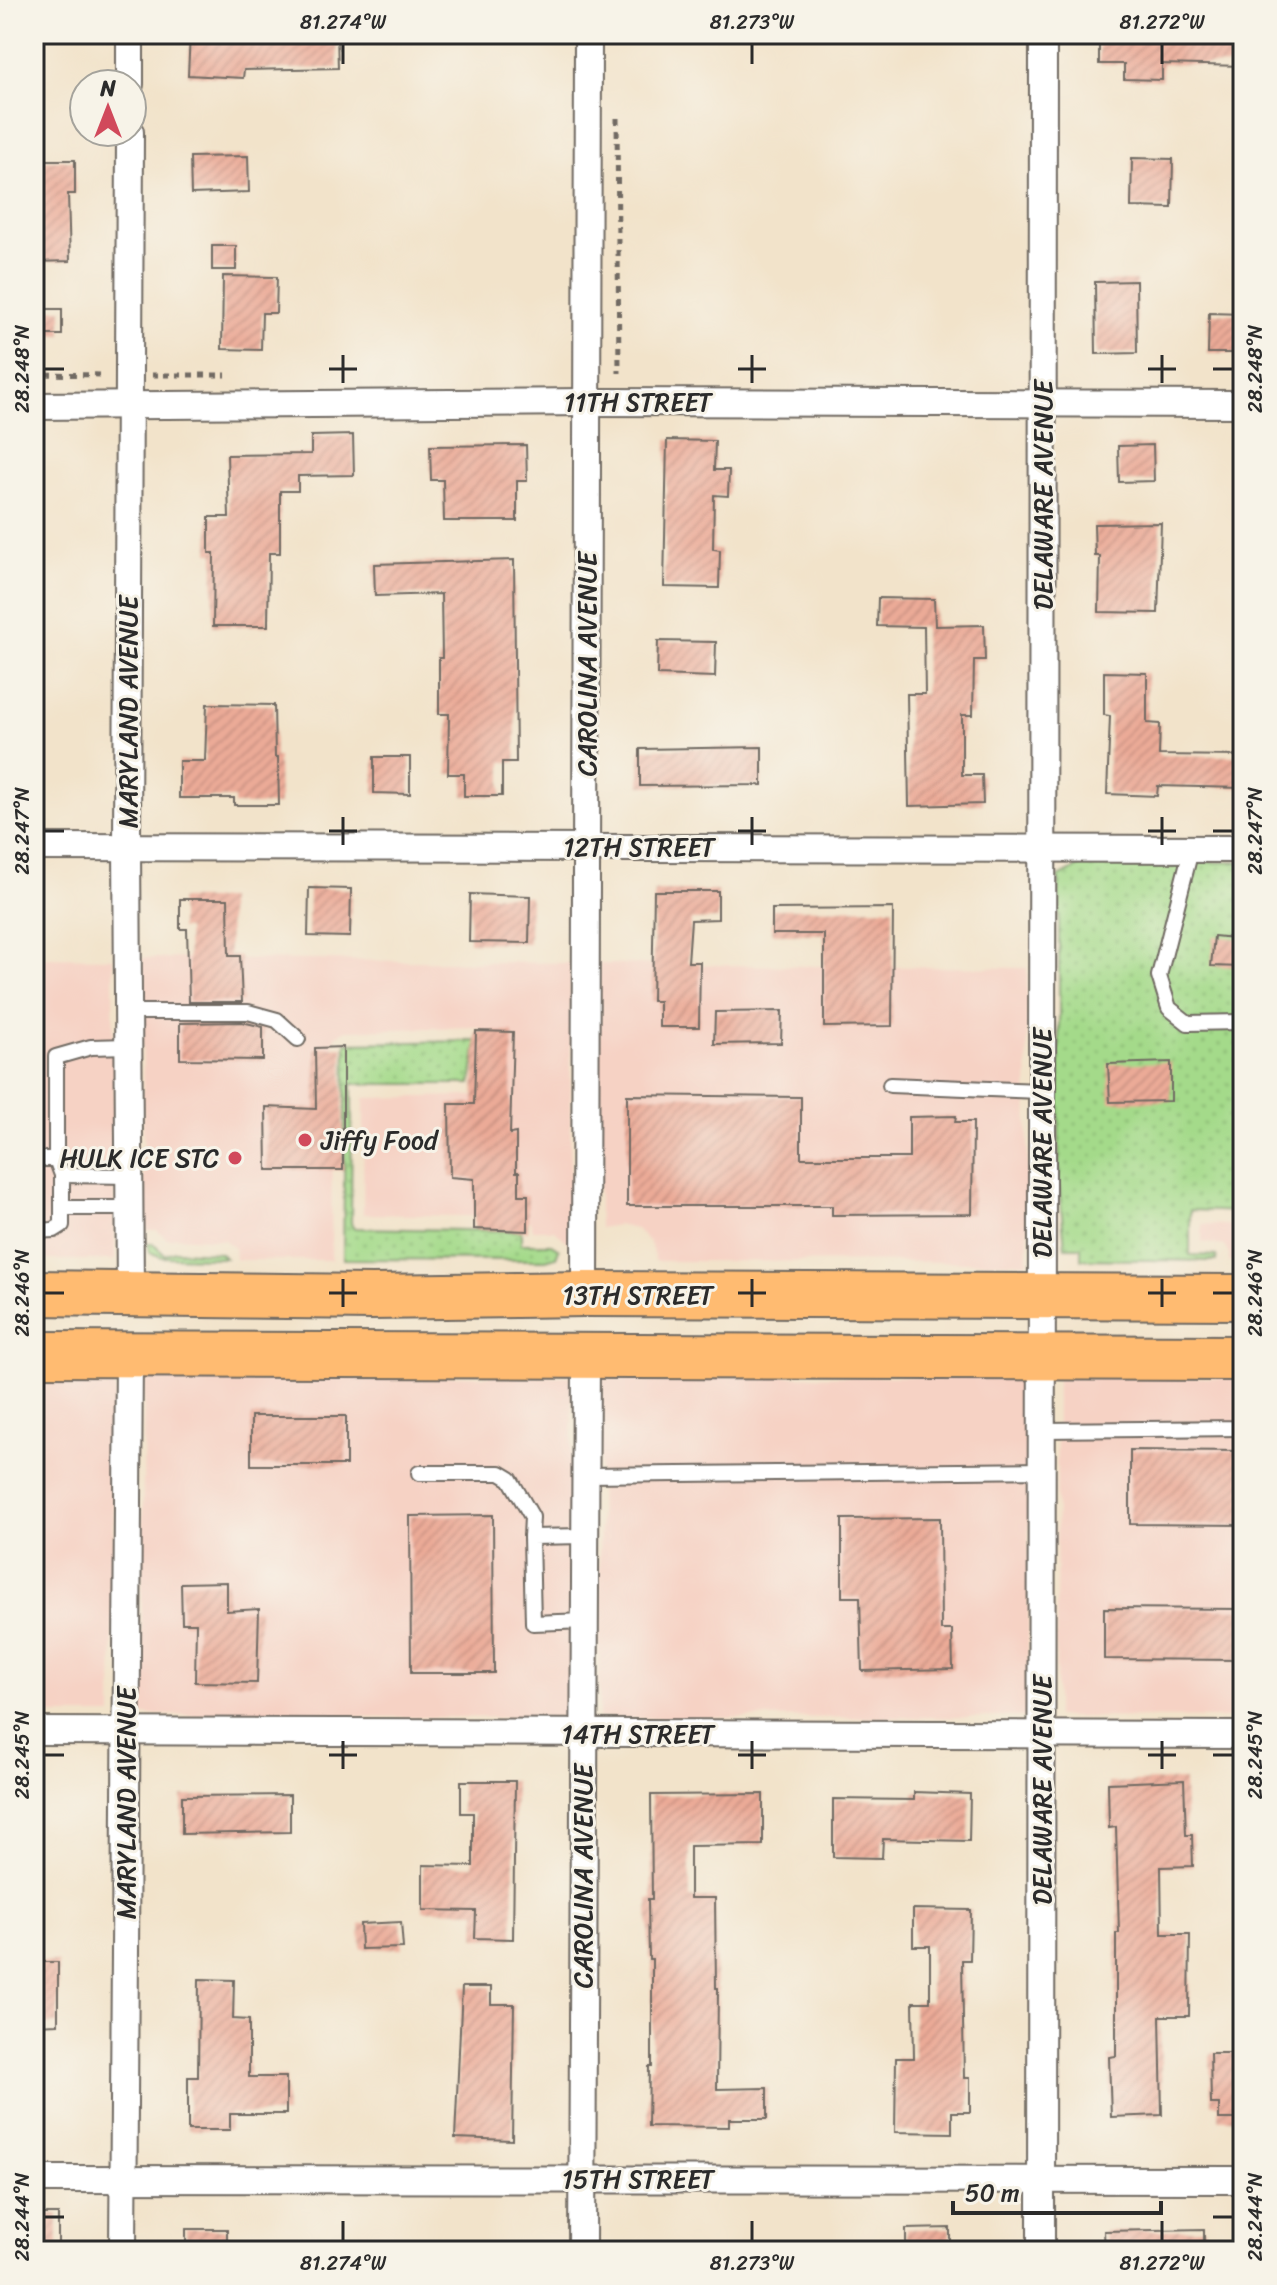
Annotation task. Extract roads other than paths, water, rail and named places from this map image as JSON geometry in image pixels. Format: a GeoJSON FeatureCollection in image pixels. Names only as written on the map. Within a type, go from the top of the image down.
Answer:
{"type":"FeatureCollection","features":[{"type":"Feature","properties":{"kind":"highway","name":"13TH STREET"},"geometry":{"type":"LineString","coordinates":[[34,1293],[372,1297],[585,1294],[1243,1297]]}},
{"type":"Feature","properties":{"kind":"highway"},"geometry":{"type":"LineString","coordinates":[[34,1326],[96,1327],[115,1316],[130,1293]]}},
{"type":"Feature","properties":{"kind":"highway"},"geometry":{"type":"LineString","coordinates":[[311,1356],[389,1326],[552,1326],[569,1318],[585,1294]]}},
{"type":"Feature","properties":{"kind":"highway"},"geometry":{"type":"LineString","coordinates":[[586,1356],[608,1334],[627,1323],[763,1321],[800,1296]]}},
{"type":"Feature","properties":{"kind":"highway"},"geometry":{"type":"LineString","coordinates":[[129,1354],[153,1329],[171,1319],[317,1320],[372,1297]]}},
{"type":"Feature","properties":{"kind":"highway"},"geometry":{"type":"LineString","coordinates":[[34,1354],[1243,1359]]}},
{"type":"Feature","properties":{"kind":"street"},"geometry":{"type":"LineString","coordinates":[[130,34],[130,68]]}},
{"type":"Feature","properties":{"kind":"street","name":"CAROLINA AVENUE"},"geometry":{"type":"LineString","coordinates":[[585,1294],[588,34]]}},
{"type":"Feature","properties":{"kind":"street","name":"DELAWARE AVENUE"},"geometry":{"type":"LineString","coordinates":[[1041,2251],[1043,34]]}},
{"type":"Feature","properties":{"kind":"street","name":"MARYLAND AVENUE"},"geometry":{"type":"LineString","coordinates":[[130,148],[127,847],[130,1293]]}},
{"type":"Feature","properties":{"kind":"street","name":"11TH STREET"},"geometry":{"type":"LineString","coordinates":[[34,406],[588,402],[1243,404]]}},
{"type":"Feature","properties":{"kind":"street","name":"12TH STREET"},"geometry":{"type":"LineString","coordinates":[[34,847],[1243,849]]}},
{"type":"Feature","properties":{"kind":"street","name":"MARYLAND AVENUE"},"geometry":{"type":"LineString","coordinates":[[123,2251],[129,1354]]}},
{"type":"Feature","properties":{"kind":"street","name":"CAROLINA AVENUE"},"geometry":{"type":"LineString","coordinates":[[582,2251],[586,1356]]}},
{"type":"Feature","properties":{"kind":"street","name":"14TH STREET"},"geometry":{"type":"LineString","coordinates":[[34,1731],[1243,1735]]}},
{"type":"Feature","properties":{"kind":"street","name":"15TH STREET"},"geometry":{"type":"LineString","coordinates":[[34,2179],[1243,2180]]}},
{"type":"Feature","properties":{"kind":"lane"},"geometry":{"type":"LineString","coordinates":[[1191,850],[1159,976],[1169,1008],[1188,1023],[1241,1022]]}},
{"type":"Feature","properties":{"kind":"lane"},"geometry":{"type":"LineString","coordinates":[[128,1012],[248,1012],[277,1020],[298,1039]]}},
{"type":"Feature","properties":{"kind":"lane"},"geometry":{"type":"LineString","coordinates":[[34,1231],[54,1230],[62,1225],[62,1175],[56,1159],[56,1057],[91,1047],[128,1046]]}},
{"type":"Feature","properties":{"kind":"lane"},"geometry":{"type":"LineString","coordinates":[[890,1085],[1041,1091]]}},
{"type":"Feature","properties":{"kind":"lane"},"geometry":{"type":"LineString","coordinates":[[34,1159],[56,1159]]}},
{"type":"Feature","properties":{"kind":"lane"},"geometry":{"type":"LineString","coordinates":[[62,1175],[129,1176]]}},
{"type":"Feature","properties":{"kind":"lane"},"geometry":{"type":"LineString","coordinates":[[62,1208],[129,1208]]}},
{"type":"Feature","properties":{"kind":"lane"},"geometry":{"type":"LineString","coordinates":[[1043,1430],[1243,1428],[1243,1393]]}},
{"type":"Feature","properties":{"kind":"lane"},"geometry":{"type":"LineString","coordinates":[[585,1475],[1043,1470]]}},
{"type":"Feature","properties":{"kind":"lane"},"geometry":{"type":"LineString","coordinates":[[419,1473],[500,1473],[510,1479],[532,1517],[533,1623],[585,1621]]}},
{"type":"Feature","properties":{"kind":"lane"},"geometry":{"type":"LineString","coordinates":[[531,1537],[585,1536]]}},
{"type":"Feature","properties":{"kind":"place","name":"Jiffy Food"},"geometry":{"type":"Point","coordinates":[305,1140]}},
{"type":"Feature","properties":{"kind":"place","name":"HULK ICE STC"},"geometry":{"type":"Point","coordinates":[235,1158]}}]}
